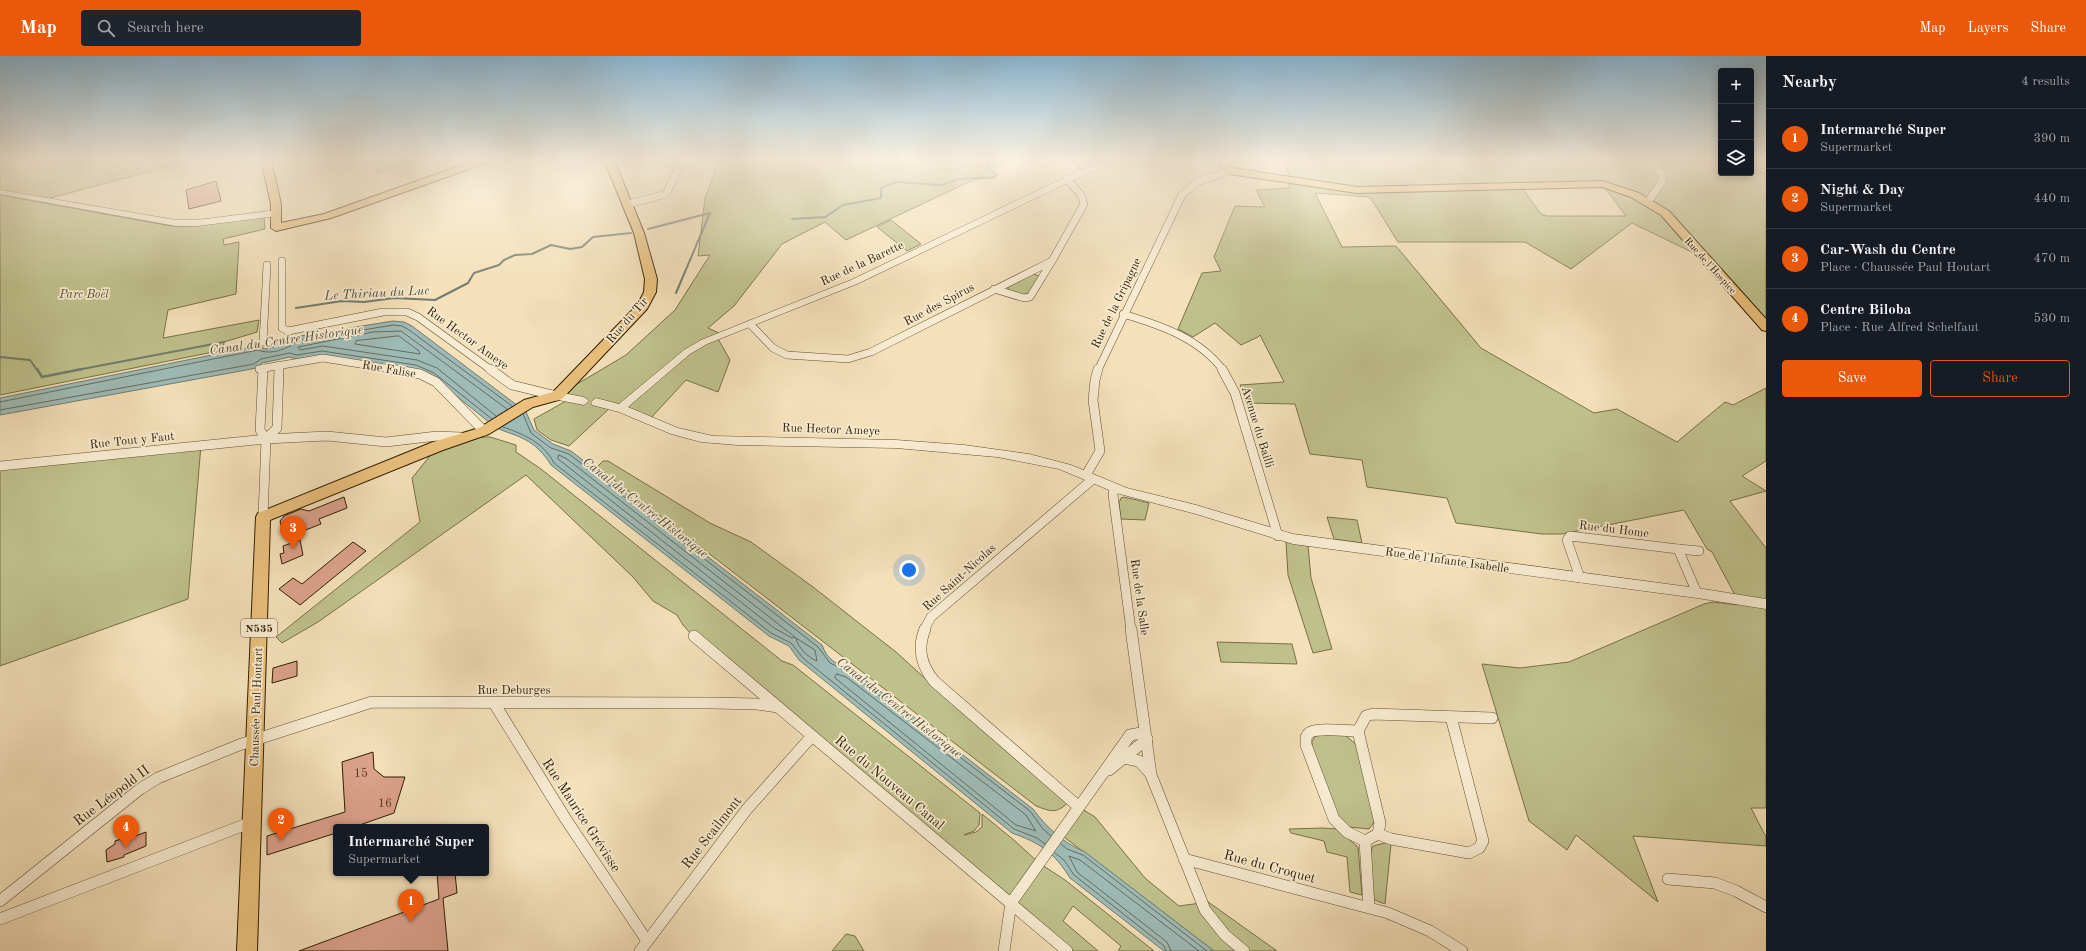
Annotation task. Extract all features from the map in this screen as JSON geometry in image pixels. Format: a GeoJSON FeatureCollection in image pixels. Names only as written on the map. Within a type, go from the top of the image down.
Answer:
{"type":"FeatureCollection","features":[{"type":"Feature","properties":{"kind":"main road"},"geometry":{"type":"LineString","coordinates":[[275,202],[277,213],[276,228],[327,216],[367,202]]}},
{"type":"Feature","properties":{"kind":"main road","name":"Rue de l'Hospice"},"geometry":{"type":"LineString","coordinates":[[1648,202],[1664,213],[1766,327]]}},
{"type":"Feature","properties":{"kind":"main road","name":"Rue du Tir"},"geometry":{"type":"LineString","coordinates":[[557,396],[643,306],[650,292],[650,278],[639,233],[628,204]]}},
{"type":"Feature","properties":{"kind":"main road"},"geometry":{"type":"LineString","coordinates":[[263,517],[438,446],[484,430],[529,403],[557,396]]}},
{"type":"Feature","properties":{"kind":"main road","name":"Chaussée Paul Houtart"},"geometry":{"type":"LineString","coordinates":[[247,951],[263,517]]}},
{"type":"Feature","properties":{"kind":"street"},"geometry":{"type":"LineString","coordinates":[[55,202],[176,223],[197,223],[277,213]]}},
{"type":"Feature","properties":{"kind":"street"},"geometry":{"type":"LineString","coordinates":[[628,204],[636,202]]}},
{"type":"Feature","properties":{"kind":"street","name":"Rue de la Barette"},"geometry":{"type":"LineString","coordinates":[[621,408],[688,352],[704,342],[854,282],[1020,202]]}},
{"type":"Feature","properties":{"kind":"street"},"geometry":{"type":"LineString","coordinates":[[994,289],[1024,298],[1030,298],[1080,214],[1084,204],[1083,202]]}},
{"type":"Feature","properties":{"kind":"street","name":"Rue de la Gripagne"},"geometry":{"type":"LineString","coordinates":[[1090,477],[1100,451],[1092,404],[1092,386],[1098,369],[1123,314],[1179,202]]}},
{"type":"Feature","properties":{"kind":"street","name":"Rue des Spirus"},"geometry":{"type":"LineString","coordinates":[[750,324],[773,348],[788,355],[848,359],[871,352],[895,341],[994,289],[1052,261]]}},
{"type":"Feature","properties":{"kind":"street","name":"Rue Hector Ameye"},"geometry":{"type":"LineString","coordinates":[[282,262],[282,328],[288,331],[383,312],[406,312],[424,321],[512,385],[584,401]]}},
{"type":"Feature","properties":{"kind":"street"},"geometry":{"type":"LineString","coordinates":[[262,342],[267,265]]}},
{"type":"Feature","properties":{"kind":"street","name":"Avenue du Bailli"},"geometry":{"type":"LineString","coordinates":[[1123,314],[1161,326],[1191,341],[1210,354],[1228,376],[1236,393],[1278,536]]}},
{"type":"Feature","properties":{"kind":"street","name":"Rue Falise"},"geometry":{"type":"LineString","coordinates":[[279,365],[323,358],[380,366],[420,374],[436,382],[484,430]]}},
{"type":"Feature","properties":{"kind":"street"},"geometry":{"type":"LineString","coordinates":[[266,439],[277,428],[279,365]]}},
{"type":"Feature","properties":{"kind":"street","name":"Chaussée Paul Houtart"},"geometry":{"type":"LineString","coordinates":[[263,517],[266,439],[260,430],[261,369],[279,365]]}},
{"type":"Feature","properties":{"kind":"street","name":"Rue Hector Ameye"},"geometry":{"type":"LineString","coordinates":[[596,402],[621,408],[662,426],[700,438],[860,442],[967,450],[1024,458],[1070,469],[1090,477]]}},
{"type":"Feature","properties":{"kind":"street"},"geometry":{"type":"LineString","coordinates":[[266,439],[327,436],[386,442],[437,436],[467,437]]}},
{"type":"Feature","properties":{"kind":"street","name":"Rue Tout y Faut"},"geometry":{"type":"LineString","coordinates":[[0,466],[266,439]]}},
{"type":"Feature","properties":{"kind":"street","name":"Rue de l'Infante Isabelle"},"geometry":{"type":"LineString","coordinates":[[1090,477],[1114,488],[1133,494],[1206,513],[1278,536],[1697,593],[1766,604]]}},
{"type":"Feature","properties":{"kind":"street","name":"Rue Saint-Nicolas"},"geometry":{"type":"LineString","coordinates":[[1079,807],[934,681],[923,667],[921,651],[923,634],[931,617],[1090,477]]}},
{"type":"Feature","properties":{"kind":"street","name":"Rue de la Salle"},"geometry":{"type":"LineString","coordinates":[[1103,774],[1147,740],[1113,495],[1114,488]]}},
{"type":"Feature","properties":{"kind":"street","name":"Rue du Home"},"geometry":{"type":"LineString","coordinates":[[1580,578],[1567,540],[1570,536],[1699,551]]}},
{"type":"Feature","properties":{"kind":"street"},"geometry":{"type":"LineString","coordinates":[[1678,548],[1697,593]]}},
{"type":"Feature","properties":{"kind":"street","name":"Rue du Nouveau Canal"},"geometry":{"type":"LineString","coordinates":[[694,636],[1067,951]]}},
{"type":"Feature","properties":{"kind":"street","name":"Rue Deburges"},"geometry":{"type":"LineString","coordinates":[[255,740],[372,702],[713,703],[757,704],[778,707]]}},
{"type":"Feature","properties":{"kind":"street","name":"Rue Maurice Grévisse"},"geometry":{"type":"LineString","coordinates":[[494,703],[643,946]]}},
{"type":"Feature","properties":{"kind":"street","name":"Rue de la Salle"},"geometry":{"type":"LineString","coordinates":[[1011,903],[1138,724],[1142,710]]}},
{"type":"Feature","properties":{"kind":"street"},"geometry":{"type":"LineString","coordinates":[[1378,834],[1380,823],[1358,731],[1366,716],[1373,714],[1492,718]]}},
{"type":"Feature","properties":{"kind":"street"},"geometry":{"type":"LineString","coordinates":[[1378,834],[1390,839],[1469,853],[1479,848],[1483,841],[1452,717]]}},
{"type":"Feature","properties":{"kind":"street"},"geometry":{"type":"LineString","coordinates":[[1358,731],[1317,730],[1310,732],[1306,737],[1306,746],[1334,819],[1347,832],[1365,841]]}},
{"type":"Feature","properties":{"kind":"street"},"geometry":{"type":"LineString","coordinates":[[1130,735],[1140,733],[1147,740],[1151,774],[1205,910],[1225,935],[1244,951]]}},
{"type":"Feature","properties":{"kind":"street","name":"Rue Scailmont"},"geometry":{"type":"LineString","coordinates":[[643,946],[747,809],[812,736]]}},
{"type":"Feature","properties":{"kind":"street","name":"Rue Léopold II"},"geometry":{"type":"LineString","coordinates":[[0,901],[140,789],[158,778],[255,740]]}},
{"type":"Feature","properties":{"kind":"street"},"geometry":{"type":"LineString","coordinates":[[1124,758],[1139,761],[1151,774]]}},
{"type":"Feature","properties":{"kind":"street"},"geometry":{"type":"LineString","coordinates":[[0,919],[113,877],[252,822]]}},
{"type":"Feature","properties":{"kind":"street"},"geometry":{"type":"LineString","coordinates":[[1365,841],[1378,834]]}},
{"type":"Feature","properties":{"kind":"street"},"geometry":{"type":"LineString","coordinates":[[1365,841],[1368,907]]}},
{"type":"Feature","properties":{"kind":"street","name":"Rue du Croquet"},"geometry":{"type":"LineString","coordinates":[[1184,859],[1368,907],[1407,920],[1430,930],[1462,951]]}},
{"type":"Feature","properties":{"kind":"street"},"geometry":{"type":"LineString","coordinates":[[1668,879],[1715,883],[1725,886],[1766,907]]}},
{"type":"Feature","properties":{"kind":"street"},"geometry":{"type":"LineString","coordinates":[[1004,951],[1011,903]]}},
{"type":"Feature","properties":{"kind":"green space","name":"Parc Boël"},"geometry":{"type":"Polygon","coordinates":[[[0,202],[37,202],[171,226],[189,226],[264,216],[265,229],[223,239],[224,245],[239,242],[236,294],[168,310],[163,338],[259,320],[257,332],[224,342],[223,350],[0,395],[0,202]]]}},
{"type":"Feature","properties":{"kind":"green space"},"geometry":{"type":"Polygon","coordinates":[[[705,202],[927,202],[846,240],[825,222],[782,244],[734,306],[708,328],[719,333],[717,337],[730,360],[718,392],[686,380],[649,420],[612,406],[569,446],[551,440],[537,430],[534,419],[566,401],[557,396],[626,355],[675,310],[710,255],[698,256],[705,202]]]}},
{"type":"Feature","properties":{"kind":"green space"},"geometry":{"type":"Polygon","coordinates":[[[1262,202],[1319,202],[1342,247],[1396,246],[1481,348],[1594,413],[1617,409],[1677,442],[1725,402],[1733,405],[1766,388],[1766,461],[1742,476],[1766,491],[1730,501],[1766,548],[1766,808],[1751,808],[1766,837],[1766,846],[1633,836],[1658,902],[1576,835],[1567,850],[1529,821],[1482,664],[1520,668],[1569,662],[1704,604],[1713,602],[1738,605],[1737,599],[1712,552],[1707,549],[1684,510],[1562,534],[1542,534],[1456,523],[1447,498],[1367,487],[1362,460],[1310,454],[1295,404],[1246,403],[1240,385],[1284,382],[1260,335],[1241,345],[1215,323],[1193,337],[1178,329],[1202,273],[1221,271],[1214,257],[1235,206],[1265,207],[1262,202]]]}},
{"type":"Feature","properties":{"kind":"green space"},"geometry":{"type":"Polygon","coordinates":[[[1373,202],[1532,202],[1541,214],[1546,216],[1626,216],[1615,202],[1766,202],[1766,327],[1706,259],[1632,223],[1571,269],[1525,242],[1398,242],[1373,202]]]}},
{"type":"Feature","properties":{"kind":"green space"},"geometry":{"type":"Polygon","coordinates":[[[891,220],[921,244],[907,251],[877,227],[891,220]]]}},
{"type":"Feature","properties":{"kind":"green space"},"geometry":{"type":"Polygon","coordinates":[[[1033,274],[1039,276],[1030,293],[1022,295],[1008,290],[1008,287],[1033,274]]]}},
{"type":"Feature","properties":{"kind":"green space"},"geometry":{"type":"Polygon","coordinates":[[[482,437],[490,437],[516,445],[516,452],[541,469],[782,661],[793,665],[980,813],[979,825],[974,831],[964,835],[976,832],[982,827],[982,814],[1039,863],[1065,880],[1154,951],[1118,951],[1121,946],[1073,906],[1063,921],[1098,951],[1067,951],[693,636],[683,625],[677,615],[653,601],[633,577],[526,475],[318,622],[282,643],[276,637],[420,522],[412,478],[438,446],[482,437]]]}},
{"type":"Feature","properties":{"kind":"green space"},"geometry":{"type":"Polygon","coordinates":[[[201,445],[188,599],[0,666],[0,466],[201,445]]]}},
{"type":"Feature","properties":{"kind":"green space"},"geometry":{"type":"Polygon","coordinates":[[[603,461],[608,461],[710,523],[751,542],[813,587],[896,652],[928,681],[1071,800],[1059,809],[1051,811],[1036,806],[597,467],[603,461]]]}},
{"type":"Feature","properties":{"kind":"green space"},"geometry":{"type":"Polygon","coordinates":[[[1124,497],[1149,503],[1145,520],[1121,519],[1119,503],[1121,498],[1124,497]]]}},
{"type":"Feature","properties":{"kind":"green space"},"geometry":{"type":"Polygon","coordinates":[[[1327,517],[1357,520],[1362,543],[1334,539],[1327,517]]]}},
{"type":"Feature","properties":{"kind":"green space"},"geometry":{"type":"Polygon","coordinates":[[[1286,542],[1308,546],[1311,578],[1332,649],[1313,653],[1288,575],[1286,542]]]}},
{"type":"Feature","properties":{"kind":"green space"},"geometry":{"type":"Polygon","coordinates":[[[1217,642],[1292,644],[1297,664],[1221,662],[1217,642]]]}},
{"type":"Feature","properties":{"kind":"green space"},"geometry":{"type":"Polygon","coordinates":[[[1316,735],[1345,735],[1358,746],[1375,821],[1369,829],[1349,827],[1339,819],[1312,747],[1312,741],[1316,735]]]}},
{"type":"Feature","properties":{"kind":"green space"},"geometry":{"type":"Polygon","coordinates":[[[1079,807],[1095,817],[1145,878],[1179,906],[1201,903],[1197,894],[1277,951],[1214,951],[1060,834],[1079,807]]]}},
{"type":"Feature","properties":{"kind":"green space"},"geometry":{"type":"Polygon","coordinates":[[[1289,829],[1337,829],[1358,847],[1362,895],[1350,892],[1347,857],[1327,852],[1324,841],[1291,833],[1289,829]]]}},
{"type":"Feature","properties":{"kind":"green space"},"geometry":{"type":"Polygon","coordinates":[[[1385,843],[1391,844],[1385,904],[1372,899],[1370,854],[1373,846],[1385,843]]]}},
{"type":"Feature","properties":{"kind":"green space"},"geometry":{"type":"Polygon","coordinates":[[[846,934],[855,936],[864,951],[832,951],[846,934]]]}},
{"type":"Feature","properties":{"kind":"water","name":"Canal du Centre Historique"},"geometry":{"type":"Polygon","coordinates":[[[393,321],[404,322],[412,326],[526,412],[534,430],[553,444],[571,451],[822,645],[829,658],[840,665],[850,668],[1033,809],[1062,839],[1085,852],[1214,951],[1164,951],[1070,878],[1058,861],[1046,850],[1031,841],[1012,833],[799,660],[789,646],[769,636],[551,465],[536,447],[521,437],[495,427],[429,374],[322,355],[296,359],[290,357],[262,363],[257,368],[0,415],[0,398],[261,345],[264,349],[290,343],[294,337],[393,321]]]}},
{"type":"Feature","properties":{"kind":"building"},"geometry":{"type":"Polygon","coordinates":[[[188,202],[218,202],[189,209],[188,202]]]}},
{"type":"Feature","properties":{"kind":"building"},"geometry":{"type":"Polygon","coordinates":[[[344,497],[347,508],[319,519],[321,524],[298,533],[299,538],[283,534],[280,521],[284,516],[301,509],[309,511],[344,497]]]}},
{"type":"Feature","properties":{"kind":"building"},"geometry":{"type":"Polygon","coordinates":[[[300,540],[303,555],[282,564],[280,554],[284,553],[283,546],[300,540]]]}},
{"type":"Feature","properties":{"kind":"building"},"geometry":{"type":"Polygon","coordinates":[[[353,542],[366,551],[300,605],[279,589],[293,578],[302,584],[353,542]]]}},
{"type":"Feature","properties":{"kind":"building"},"geometry":{"type":"Polygon","coordinates":[[[297,661],[297,676],[272,683],[273,668],[297,661]]]}},
{"type":"Feature","properties":{"kind":"building"},"geometry":{"type":"Polygon","coordinates":[[[373,752],[374,769],[384,777],[405,777],[394,813],[363,824],[333,824],[333,834],[267,855],[267,836],[345,812],[342,762],[373,752]]]}},
{"type":"Feature","properties":{"kind":"building"},"geometry":{"type":"Polygon","coordinates":[[[146,832],[146,846],[124,855],[124,857],[107,862],[106,850],[115,844],[115,841],[127,837],[127,839],[146,832]]]}},
{"type":"Feature","properties":{"kind":"building"},"geometry":{"type":"Polygon","coordinates":[[[437,876],[455,876],[457,893],[443,898],[448,951],[299,951],[439,899],[437,876]]]}},
{"type":"Feature","properties":{"kind":"waterway","name":"Le Thiriau du Luc"},"geometry":{"type":"LineString","coordinates":[[792,219],[825,217],[843,205],[861,202]]}},
{"type":"Feature","properties":{"kind":"waterway"},"geometry":{"type":"LineString","coordinates":[[648,229],[710,213],[676,293]]}},
{"type":"Feature","properties":{"kind":"waterway","name":"Le Thiriau du Luc"},"geometry":{"type":"LineString","coordinates":[[296,308],[342,301],[364,302],[394,298],[435,300],[468,283],[474,273],[499,265],[504,260],[515,255],[532,254],[551,245],[570,249],[582,247],[593,237],[631,233]]}},
{"type":"Feature","properties":{"kind":"waterway","name":"Le Thiriau du Luc"},"geometry":{"type":"LineString","coordinates":[[77,370],[224,342]]}},
{"type":"Feature","properties":{"kind":"waterway","name":"Le Thiriau du Luc"},"geometry":{"type":"LineString","coordinates":[[0,357],[30,360],[37,370]]}},
{"type":"Feature","properties":{"kind":"waterway","name":"Le Thiriau du Luc"},"geometry":{"type":"LineString","coordinates":[[37,369],[42,377],[77,370]]}},
{"type":"Feature","properties":{"kind":"waterway","name":"Le Thiriau du Luc"},"geometry":{"type":"LineString","coordinates":[[77,370],[82,369]]}},
{"type":"Feature","properties":{"kind":"place","name":"Car-Wash du Centre"},"geometry":{"type":"Point","coordinates":[293,549]}},
{"type":"Feature","properties":{"kind":"place","name":"Night & Day"},"geometry":{"type":"Point","coordinates":[281,841]}},
{"type":"Feature","properties":{"kind":"place","name":"Centre Biloba"},"geometry":{"type":"Point","coordinates":[126,848]}},
{"type":"Feature","properties":{"kind":"place","name":"Intermarché Super"},"geometry":{"type":"Point","coordinates":[411,922]}}]}
